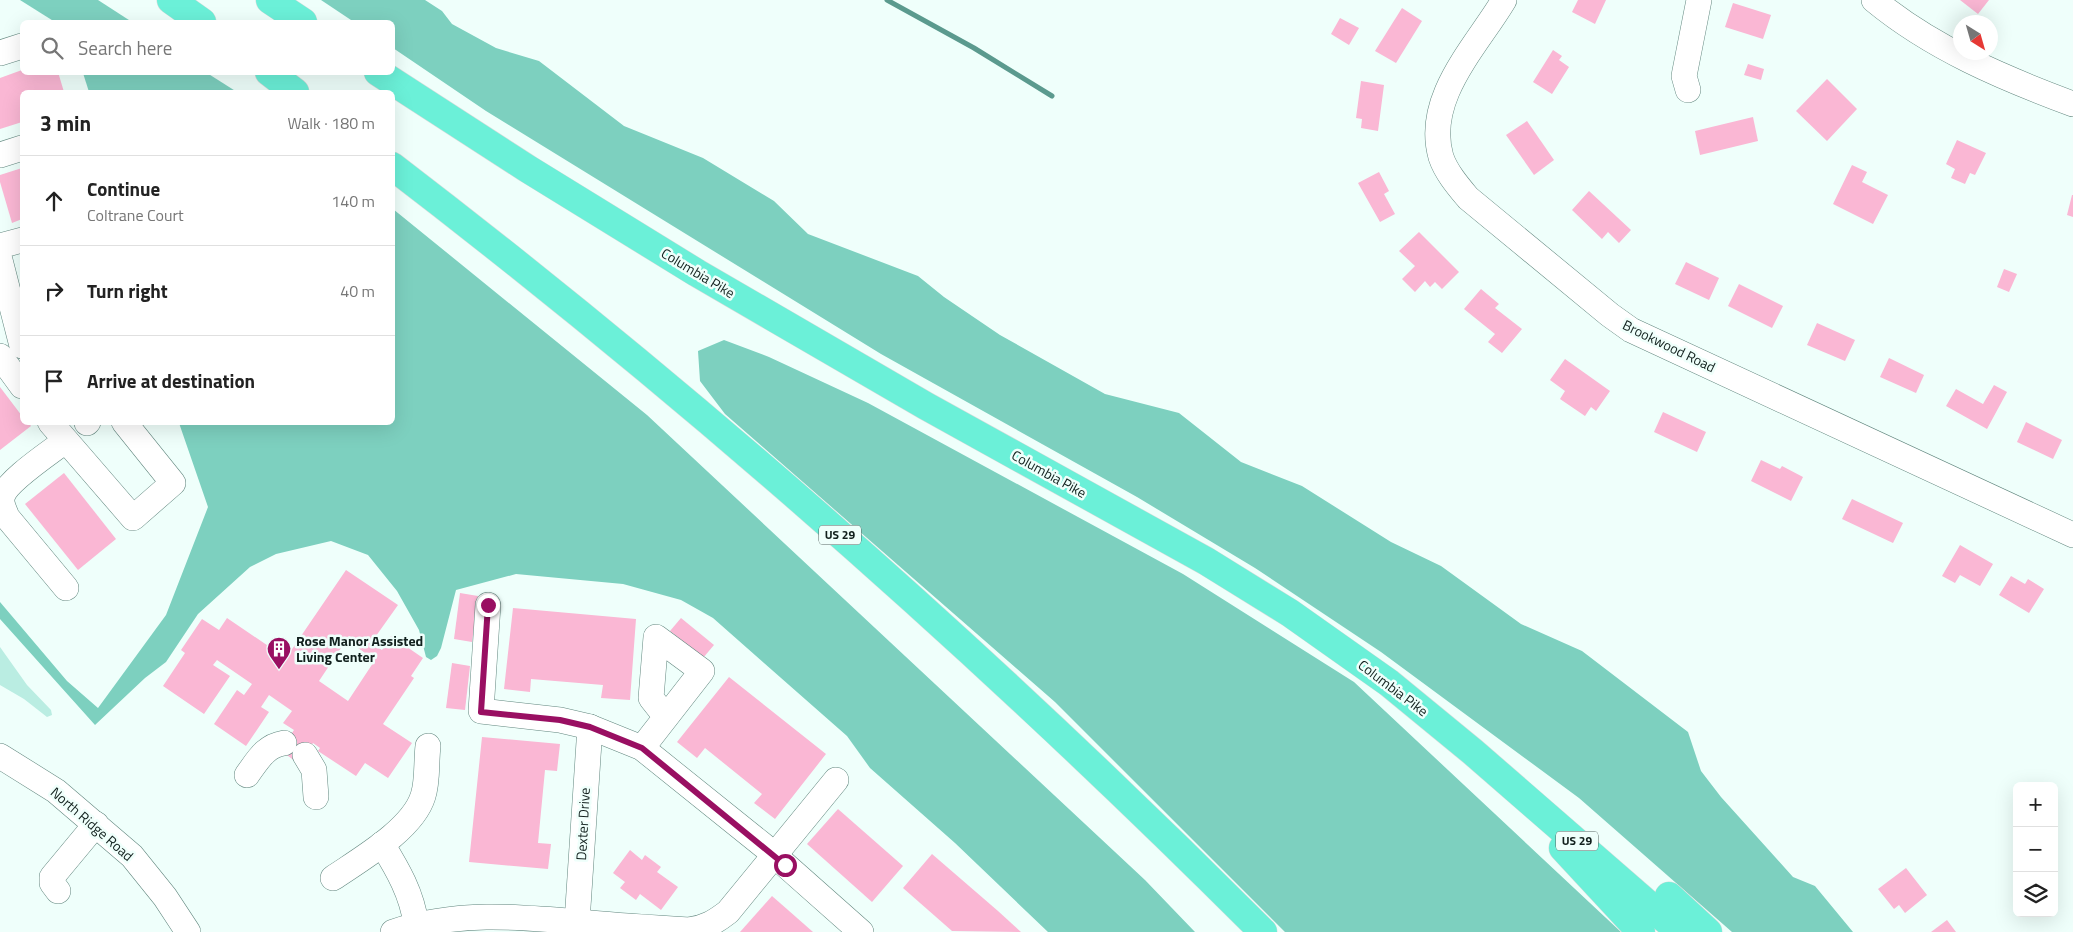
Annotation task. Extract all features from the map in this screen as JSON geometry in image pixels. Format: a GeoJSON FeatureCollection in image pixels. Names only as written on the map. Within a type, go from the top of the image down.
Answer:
{"type":"FeatureCollection","features":[{"type":"Feature","properties":{"kind":"highway"},"geometry":{"type":"LineString","coordinates":[[171,0],[199,20]]}},
{"type":"Feature","properties":{"kind":"highway"},"geometry":{"type":"LineString","coordinates":[[270,0],[300,20]]}},
{"type":"Feature","properties":{"kind":"highway"},"geometry":{"type":"LineString","coordinates":[[273,75],[292,90]]}},
{"type":"Feature","properties":{"kind":"highway","name":"Columbia Pike"},"geometry":{"type":"LineString","coordinates":[[383,75],[528,169],[697,273],[926,406],[1206,561],[1290,613],[1389,683],[1473,752],[1680,932]]}},
{"type":"Feature","properties":{"kind":"highway","name":"US 29"},"geometry":{"type":"LineString","coordinates":[[395,168],[477,231],[627,352],[826,522],[1048,725],[1263,932]]}},
{"type":"Feature","properties":{"kind":"highway"},"geometry":{"type":"LineString","coordinates":[[1389,683],[1480,744],[1535,786],[1610,845],[1708,932]]}},
{"type":"Feature","properties":{"kind":"highway"},"geometry":{"type":"LineString","coordinates":[[1473,752],[1641,932]]}},
{"type":"Feature","properties":{"kind":"street","name":"Brookwood Road"},"geometry":{"type":"LineString","coordinates":[[1504,0],[1448,87],[1439,111],[1437,134],[1441,158],[1452,177],[1468,198],[1610,315],[1631,330],[2073,535]]}},
{"type":"Feature","properties":{"kind":"street"},"geometry":{"type":"LineString","coordinates":[[1688,90],[1684,76],[1699,0]]}},
{"type":"Feature","properties":{"kind":"street"},"geometry":{"type":"LineString","coordinates":[[1884,3],[1931,40],[2018,82],[2073,104]]}},
{"type":"Feature","properties":{"kind":"street"},"geometry":{"type":"LineString","coordinates":[[0,53],[20,47]]}},
{"type":"Feature","properties":{"kind":"street"},"geometry":{"type":"LineString","coordinates":[[0,155],[20,149]]}},
{"type":"Feature","properties":{"kind":"street"},"geometry":{"type":"LineString","coordinates":[[0,246],[20,241]]}},
{"type":"Feature","properties":{"kind":"street"},"geometry":{"type":"LineString","coordinates":[[0,260],[20,334]]}},
{"type":"Feature","properties":{"kind":"street"},"geometry":{"type":"LineString","coordinates":[[20,342],[0,354],[20,383]]}},
{"type":"Feature","properties":{"kind":"street"},"geometry":{"type":"LineString","coordinates":[[66,588],[7,517],[3,508],[2,498],[8,486],[58,432],[132,518],[173,483],[126,425]]}},
{"type":"Feature","properties":{"kind":"street"},"geometry":{"type":"LineString","coordinates":[[488,605],[481,712],[560,720],[590,727],[642,748],[774,855],[861,932]]}},
{"type":"Feature","properties":{"kind":"street"},"geometry":{"type":"LineString","coordinates":[[642,748],[666,717]]}},
{"type":"Feature","properties":{"kind":"street","name":"Dexter Drive"},"geometry":{"type":"LineString","coordinates":[[577,922],[590,727]]}},
{"type":"Feature","properties":{"kind":"street"},"geometry":{"type":"LineString","coordinates":[[333,878],[382,844],[414,815],[424,795],[428,746]]}},
{"type":"Feature","properties":{"kind":"street"},"geometry":{"type":"LineString","coordinates":[[247,775],[270,747],[295,749],[314,770],[316,796]]}},
{"type":"Feature","properties":{"kind":"street","name":"North Ridge Road"},"geometry":{"type":"LineString","coordinates":[[0,756],[56,791],[132,856],[165,897],[188,932]]}},
{"type":"Feature","properties":{"kind":"street"},"geometry":{"type":"LineString","coordinates":[[393,932],[416,924],[493,916],[689,930],[703,928],[714,923],[728,912],[836,780]]}},
{"type":"Feature","properties":{"kind":"street"},"geometry":{"type":"LineString","coordinates":[[58,891],[52,884],[52,877],[96,824]]}},
{"type":"Feature","properties":{"kind":"street"},"geometry":{"type":"LineString","coordinates":[[382,844],[397,868],[410,895],[416,924]]}},
{"type":"Feature","properties":{"kind":"green space"},"geometry":{"type":"Polygon","coordinates":[[[20,0],[98,0],[129,20],[52,20],[20,0]]]}},
{"type":"Feature","properties":{"kind":"green space"},"geometry":{"type":"Polygon","coordinates":[[[321,0],[425,0],[442,11],[452,24],[496,48],[539,61],[624,126],[703,158],[774,201],[808,234],[918,276],[944,297],[1000,335],[1105,394],[1179,413],[1241,462],[1302,486],[1391,542],[1441,566],[1521,624],[1582,651],[1688,732],[1701,771],[1721,797],[1793,877],[1815,886],[1853,932],[1732,932],[1579,798],[1381,652],[1255,568],[1137,497],[881,354],[486,111],[395,49],[395,20],[351,20],[321,0]]]}},
{"type":"Feature","properties":{"kind":"green space"},"geometry":{"type":"Polygon","coordinates":[[[84,75],[210,75],[234,90],[88,90],[84,75]]]}},
{"type":"Feature","properties":{"kind":"green space"},"geometry":{"type":"Polygon","coordinates":[[[395,211],[647,415],[1145,880],[1195,932],[1048,932],[955,843],[870,768],[847,736],[713,618],[681,600],[623,584],[516,574],[456,590],[441,648],[437,656],[431,660],[426,657],[419,630],[397,591],[368,555],[331,541],[276,554],[250,567],[198,614],[166,662],[145,678],[95,725],[0,619],[0,602],[67,681],[98,708],[166,615],[208,507],[180,425],[395,425],[395,211]]]}},
{"type":"Feature","properties":{"kind":"green space"},"geometry":{"type":"Polygon","coordinates":[[[724,340],[769,357],[868,403],[1183,574],[1354,682],[1621,932],[1285,932],[1055,702],[725,414],[700,381],[698,351],[724,340]]]}},
{"type":"Feature","properties":{"kind":"green space"},"geometry":{"type":"Polygon","coordinates":[[[0,647],[27,685],[51,710],[52,715],[47,717],[24,699],[0,685],[0,647]]]}},
{"type":"Feature","properties":{"kind":"building"},"geometry":{"type":"Polygon","coordinates":[[[1578,0],[1606,0],[1595,24],[1572,12],[1578,0]]]}},
{"type":"Feature","properties":{"kind":"building"},"geometry":{"type":"Polygon","coordinates":[[[1960,0],[1989,0],[1978,14],[1960,0]]]}},
{"type":"Feature","properties":{"kind":"building"},"geometry":{"type":"Polygon","coordinates":[[[1733,3],[1771,15],[1763,39],[1725,27],[1733,3]]]}},
{"type":"Feature","properties":{"kind":"building"},"geometry":{"type":"Polygon","coordinates":[[[1402,8],[1422,21],[1396,63],[1375,51],[1402,8]]]}},
{"type":"Feature","properties":{"kind":"building"},"geometry":{"type":"Polygon","coordinates":[[[1340,18],[1359,28],[1349,45],[1331,34],[1340,18]]]}},
{"type":"Feature","properties":{"kind":"building"},"geometry":{"type":"Polygon","coordinates":[[[1553,50],[1562,56],[1559,60],[1569,67],[1552,94],[1533,82],[1553,50]]]}},
{"type":"Feature","properties":{"kind":"building"},"geometry":{"type":"Polygon","coordinates":[[[1748,64],[1764,69],[1761,80],[1744,75],[1748,64]]]}},
{"type":"Feature","properties":{"kind":"building"},"geometry":{"type":"Polygon","coordinates":[[[20,71],[20,75],[59,75],[63,90],[20,90],[20,123],[0,129],[0,78],[20,71]]]}},
{"type":"Feature","properties":{"kind":"building"},"geometry":{"type":"Polygon","coordinates":[[[1827,79],[1857,109],[1827,141],[1796,111],[1827,79]]]}},
{"type":"Feature","properties":{"kind":"building"},"geometry":{"type":"Polygon","coordinates":[[[1361,81],[1384,85],[1378,131],[1361,128],[1362,119],[1356,118],[1361,81]]]}},
{"type":"Feature","properties":{"kind":"building"},"geometry":{"type":"Polygon","coordinates":[[[1753,117],[1758,141],[1700,155],[1695,131],[1753,117]]]}},
{"type":"Feature","properties":{"kind":"building"},"geometry":{"type":"Polygon","coordinates":[[[1527,121],[1554,160],[1534,175],[1506,135],[1527,121]]]}},
{"type":"Feature","properties":{"kind":"building"},"geometry":{"type":"Polygon","coordinates":[[[1957,140],[1986,153],[1975,175],[1970,173],[1965,184],[1951,178],[1955,169],[1946,164],[1957,140]]]}},
{"type":"Feature","properties":{"kind":"building"},"geometry":{"type":"Polygon","coordinates":[[[1852,165],[1867,172],[1862,182],[1888,195],[1873,224],[1833,204],[1852,165]]]}},
{"type":"Feature","properties":{"kind":"building"},"geometry":{"type":"Polygon","coordinates":[[[20,169],[20,220],[12,223],[0,182],[0,175],[20,169]]]}},
{"type":"Feature","properties":{"kind":"building"},"geometry":{"type":"Polygon","coordinates":[[[1379,172],[1389,191],[1384,194],[1395,214],[1380,222],[1358,183],[1379,172]]]}},
{"type":"Feature","properties":{"kind":"building"},"geometry":{"type":"Polygon","coordinates":[[[1589,191],[1631,230],[1619,243],[1608,232],[1602,239],[1572,210],[1589,191]]]}},
{"type":"Feature","properties":{"kind":"building"},"geometry":{"type":"Polygon","coordinates":[[[2073,195],[2073,217],[2067,215],[2073,195]]]}},
{"type":"Feature","properties":{"kind":"building"},"geometry":{"type":"Polygon","coordinates":[[[1419,232],[1459,272],[1442,289],[1435,282],[1430,287],[1425,281],[1415,292],[1402,279],[1415,266],[1399,251],[1419,232]]]}},
{"type":"Feature","properties":{"kind":"building"},"geometry":{"type":"Polygon","coordinates":[[[1686,262],[1719,278],[1709,300],[1675,284],[1686,262]]]}},
{"type":"Feature","properties":{"kind":"building"},"geometry":{"type":"Polygon","coordinates":[[[2004,269],[2017,274],[2009,292],[1997,287],[2004,269]]]}},
{"type":"Feature","properties":{"kind":"building"},"geometry":{"type":"Polygon","coordinates":[[[1739,284],[1783,306],[1772,328],[1728,306],[1739,284]]]}},
{"type":"Feature","properties":{"kind":"building"},"geometry":{"type":"Polygon","coordinates":[[[1481,289],[1499,304],[1495,308],[1522,329],[1502,353],[1488,342],[1495,334],[1464,309],[1481,289]]]}},
{"type":"Feature","properties":{"kind":"building"},"geometry":{"type":"Polygon","coordinates":[[[1817,323],[1855,340],[1845,361],[1807,345],[1817,323]]]}},
{"type":"Feature","properties":{"kind":"building"},"geometry":{"type":"Polygon","coordinates":[[[1889,358],[1924,375],[1916,393],[1880,377],[1889,358]]]}},
{"type":"Feature","properties":{"kind":"building"},"geometry":{"type":"Polygon","coordinates":[[[1565,359],[1610,391],[1596,411],[1591,407],[1585,416],[1560,399],[1565,391],[1550,380],[1565,359]]]}},
{"type":"Feature","properties":{"kind":"building"},"geometry":{"type":"Polygon","coordinates":[[[1994,385],[2007,392],[1987,429],[1946,406],[1956,389],[1983,404],[1994,385]]]}},
{"type":"Feature","properties":{"kind":"building"},"geometry":{"type":"Polygon","coordinates":[[[0,387],[20,413],[20,425],[31,426],[0,450],[0,387]]]}},
{"type":"Feature","properties":{"kind":"building"},"geometry":{"type":"Polygon","coordinates":[[[1663,412],[1706,432],[1697,452],[1654,432],[1663,412]]]}},
{"type":"Feature","properties":{"kind":"building"},"geometry":{"type":"Polygon","coordinates":[[[2026,422],[2062,440],[2053,459],[2017,442],[2026,422]]]}},
{"type":"Feature","properties":{"kind":"building"},"geometry":{"type":"Polygon","coordinates":[[[1761,460],[1780,469],[1782,466],[1803,477],[1791,501],[1751,481],[1761,460]]]}},
{"type":"Feature","properties":{"kind":"building"},"geometry":{"type":"Polygon","coordinates":[[[64,473],[116,539],[78,570],[25,504],[64,473]]]}},
{"type":"Feature","properties":{"kind":"building"},"geometry":{"type":"Polygon","coordinates":[[[1852,499],[1903,523],[1893,543],[1842,519],[1852,499]]]}},
{"type":"Feature","properties":{"kind":"building"},"geometry":{"type":"Polygon","coordinates":[[[1960,545],[1993,564],[1980,586],[1960,575],[1955,583],[1942,576],[1960,545]]]}},
{"type":"Feature","properties":{"kind":"building","name":"Rose Manor Assisted Living Center"},"geometry":{"type":"Polygon","coordinates":[[[346,570],[398,605],[371,643],[382,650],[391,636],[423,658],[411,676],[414,678],[383,724],[412,743],[388,778],[365,763],[356,776],[318,751],[320,748],[313,743],[299,764],[280,750],[294,730],[283,723],[292,711],[269,695],[261,707],[269,712],[246,746],[214,724],[237,690],[244,695],[252,684],[217,660],[213,665],[230,676],[204,714],[163,686],[185,653],[181,650],[202,619],[219,630],[227,618],[286,658],[346,570]],[[349,636],[319,681],[348,701],[375,660],[358,648],[361,644],[349,636]]]}},
{"type":"Feature","properties":{"kind":"building"},"geometry":{"type":"Polygon","coordinates":[[[2011,576],[2025,584],[2028,579],[2044,589],[2029,613],[1999,595],[2011,576]]]}},
{"type":"Feature","properties":{"kind":"building"},"geometry":{"type":"Polygon","coordinates":[[[460,593],[478,596],[472,642],[454,639],[460,593]]]}},
{"type":"Feature","properties":{"kind":"building"},"geometry":{"type":"Polygon","coordinates":[[[513,608],[636,619],[630,700],[601,698],[603,685],[531,679],[530,692],[504,689],[513,608]]]}},
{"type":"Feature","properties":{"kind":"building"},"geometry":{"type":"Polygon","coordinates":[[[681,618],[714,645],[703,658],[670,631],[681,618]]]}},
{"type":"Feature","properties":{"kind":"building"},"geometry":{"type":"Polygon","coordinates":[[[452,663],[470,666],[465,710],[446,708],[452,663]]]}},
{"type":"Feature","properties":{"kind":"building"},"geometry":{"type":"Polygon","coordinates":[[[729,677],[826,754],[775,819],[754,803],[762,794],[705,748],[697,758],[677,742],[729,677]]]}},
{"type":"Feature","properties":{"kind":"building"},"geometry":{"type":"Polygon","coordinates":[[[482,737],[560,744],[557,771],[545,770],[538,843],[551,844],[548,869],[469,862],[482,737]]]}},
{"type":"Feature","properties":{"kind":"building"},"geometry":{"type":"Polygon","coordinates":[[[838,809],[903,866],[872,902],[807,844],[838,809]]]}},
{"type":"Feature","properties":{"kind":"building"},"geometry":{"type":"Polygon","coordinates":[[[630,850],[642,860],[645,855],[661,867],[657,872],[678,887],[661,910],[640,894],[636,900],[620,888],[625,882],[613,873],[630,850]]]}},
{"type":"Feature","properties":{"kind":"building"},"geometry":{"type":"Polygon","coordinates":[[[932,854],[1021,932],[952,931],[903,888],[932,854]]]}},
{"type":"Feature","properties":{"kind":"building"},"geometry":{"type":"Polygon","coordinates":[[[1906,868],[1927,895],[1905,913],[1899,905],[1894,909],[1878,889],[1906,868]]]}},
{"type":"Feature","properties":{"kind":"building"},"geometry":{"type":"Polygon","coordinates":[[[772,896],[788,910],[813,932],[740,932],[772,896]]]}},
{"type":"Feature","properties":{"kind":"building"},"geometry":{"type":"Polygon","coordinates":[[[1947,920],[1956,932],[1931,932],[1947,920]]]}},
{"type":"Feature","properties":{"kind":"waterway"},"geometry":{"type":"LineString","coordinates":[[887,0],[974,48],[1052,96]]}},
{"type":"Feature","properties":{"kind":"place","name":"Rose Manor Assisted Living Center"},"geometry":{"type":"Point","coordinates":[279,670]}},
{"type":"Feature","properties":{"kind":"route"},"geometry":{"type":"LineString","coordinates":[[488,605],[481,712],[560,720],[590,727],[629,741],[642,748],[785,865]]}}]}
